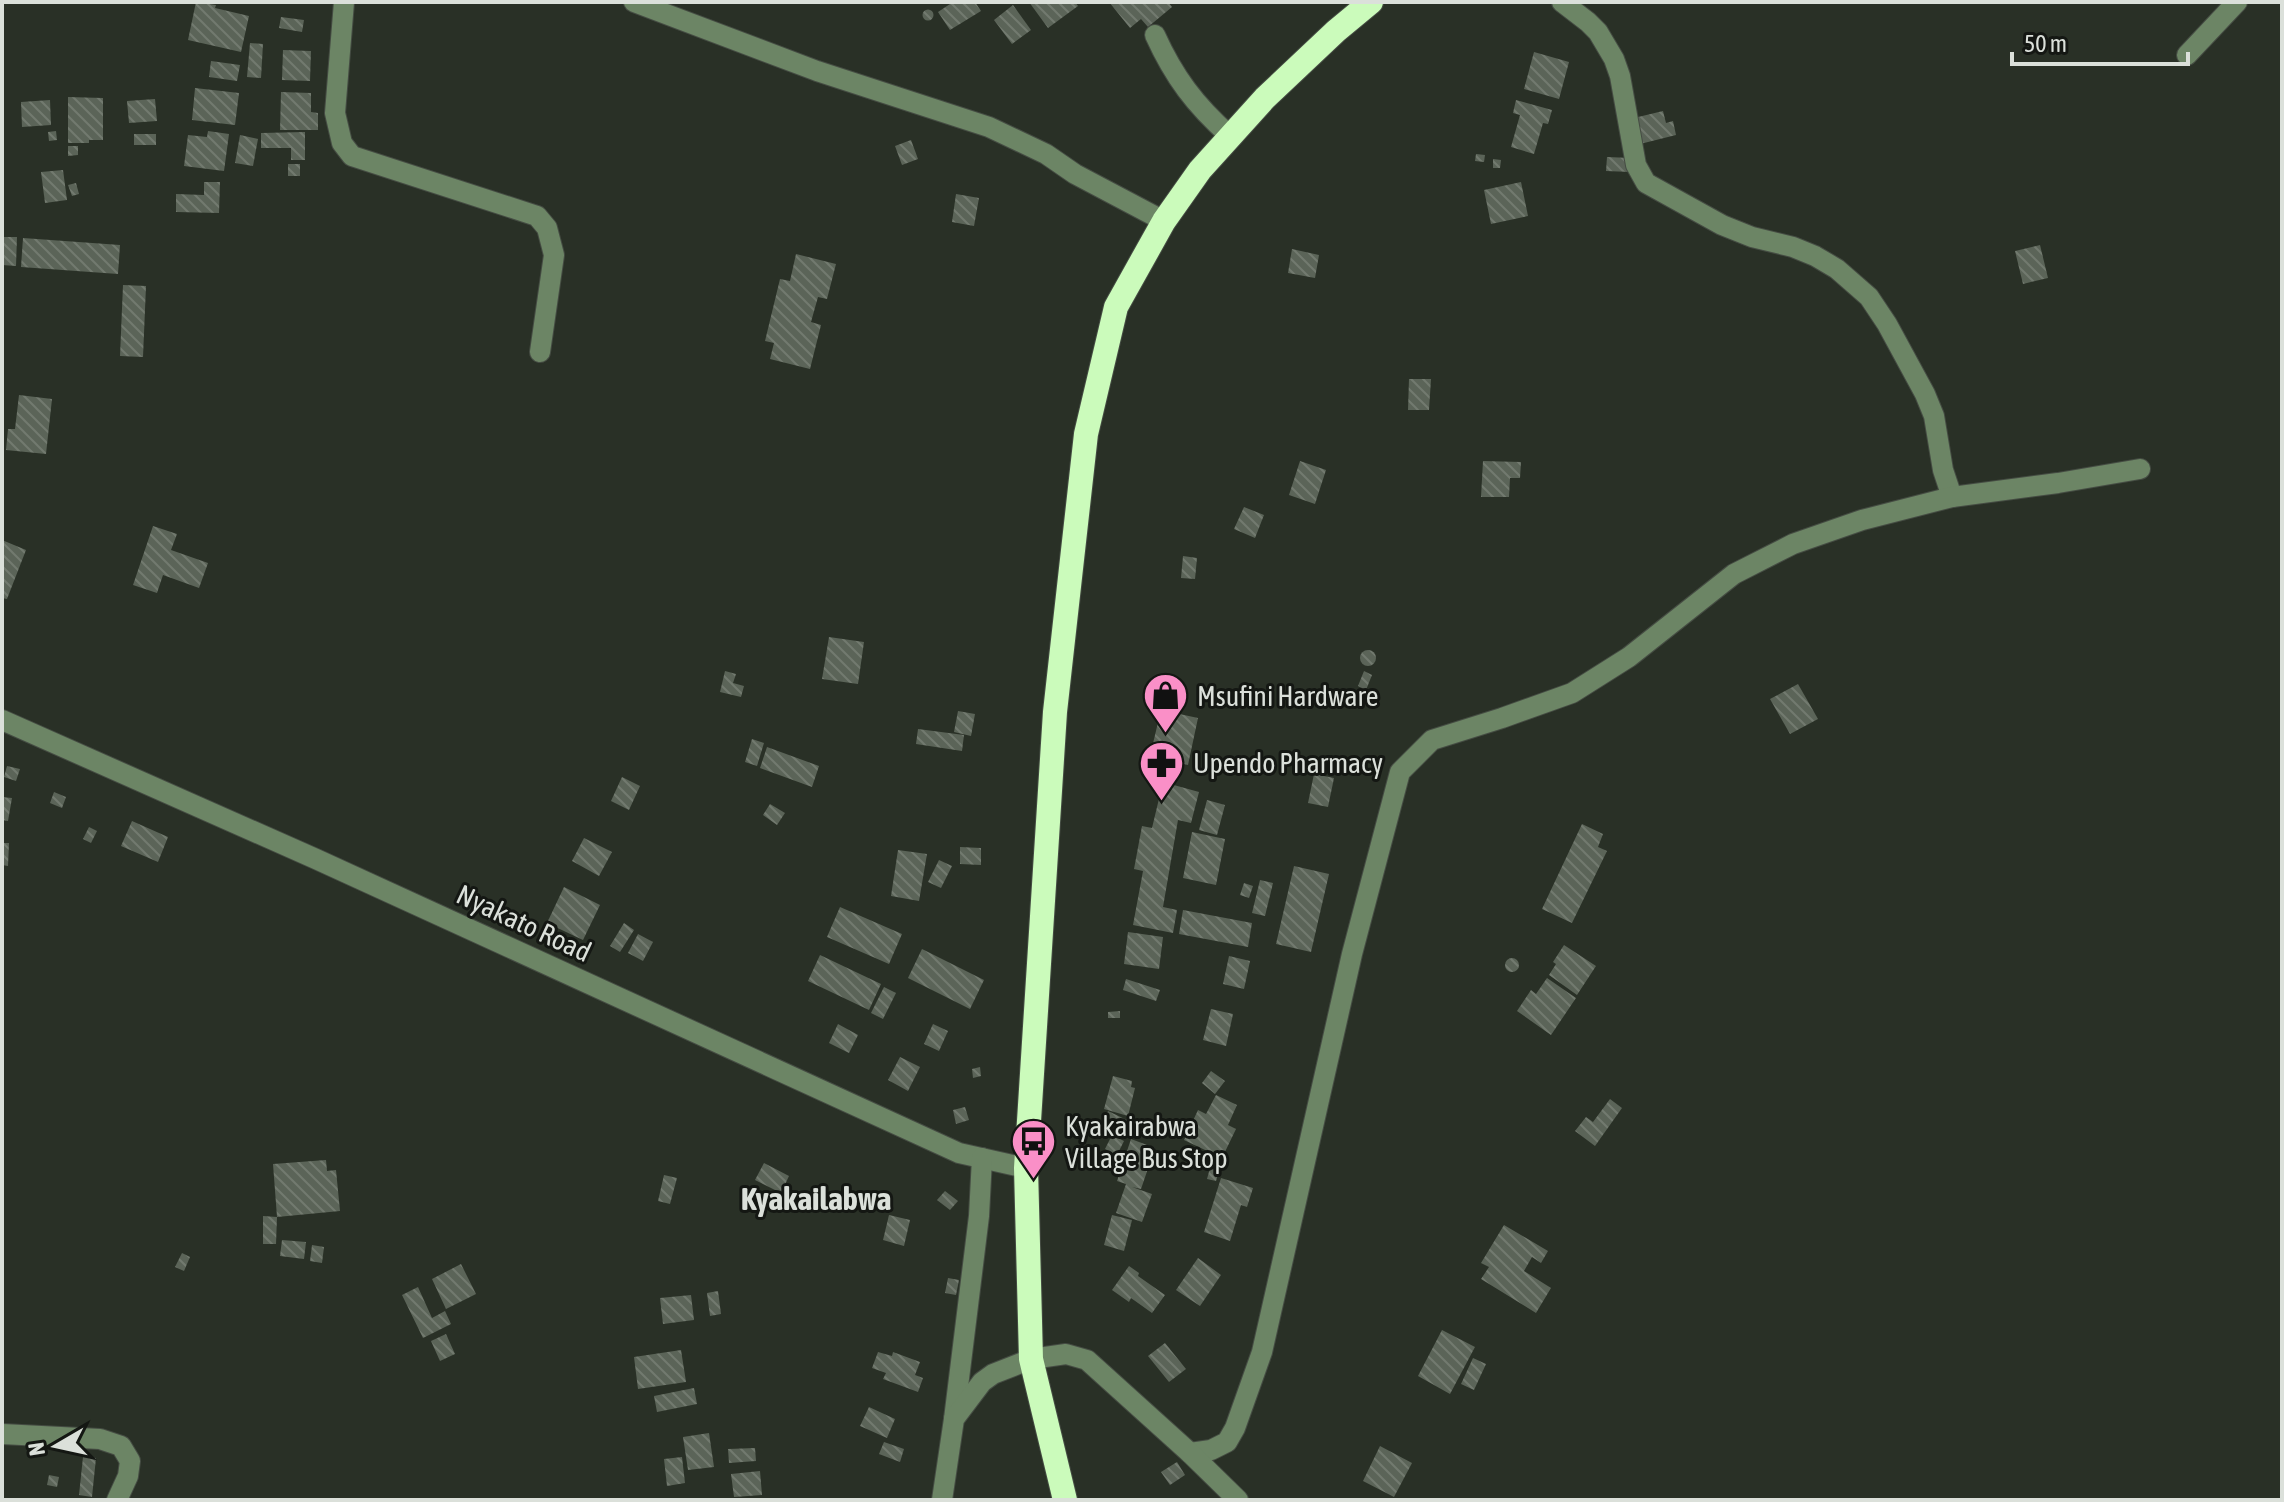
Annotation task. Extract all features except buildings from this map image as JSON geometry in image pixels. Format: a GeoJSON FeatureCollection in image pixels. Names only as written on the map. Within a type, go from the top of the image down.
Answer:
{"type":"FeatureCollection","features":[{"type":"Feature","properties":{"kind":"highway"},"geometry":{"type":"LineString","coordinates":[[1065,1500],[1031,1359],[1026,1168],[1055,712],[1086,434],[1116,307],[1164,221],[1200,170],[1265,98],[1371,2]]}},
{"type":"Feature","properties":{"kind":"street"},"geometry":{"type":"LineString","coordinates":[[344,2],[335,113],[342,143],[352,156],[537,216],[547,228],[554,255],[540,352]]}},
{"type":"Feature","properties":{"kind":"street"},"geometry":{"type":"LineString","coordinates":[[634,2],[817,71],[989,127],[1046,154],[1075,174],[1164,221]]}},
{"type":"Feature","properties":{"kind":"street"},"geometry":{"type":"LineString","coordinates":[[1562,2],[1598,32],[1614,59],[1620,76],[1636,165],[1646,183],[1722,225],[1815,256],[1837,269],[1869,297],[1925,394],[1934,416],[1943,470],[1952,497]]}},
{"type":"Feature","properties":{"kind":"street"},"geometry":{"type":"LineString","coordinates":[[2187,55],[2237,2]]}},
{"type":"Feature","properties":{"kind":"street"},"geometry":{"type":"LineString","coordinates":[[1155,35],[1188,95],[1230,136]]}},
{"type":"Feature","properties":{"kind":"street"},"geometry":{"type":"LineString","coordinates":[[1190,1453],[1211,1450],[1227,1442],[1262,1352],[1352,954],[1400,772],[1432,740],[1572,693],[1629,657],[1734,574],[1793,544],[1862,520],[1952,497],[2140,469]]}},
{"type":"Feature","properties":{"kind":"street","name":"Nyakato Road"},"geometry":{"type":"LineString","coordinates":[[2,720],[316,859],[959,1153],[1026,1168]]}},
{"type":"Feature","properties":{"kind":"street"},"geometry":{"type":"LineString","coordinates":[[942,1500],[979,1216],[982,1158]]}},
{"type":"Feature","properties":{"kind":"street"},"geometry":{"type":"LineString","coordinates":[[954,1419],[982,1382],[993,1374],[1031,1359],[1066,1354],[1087,1360],[1238,1500]]}},
{"type":"Feature","properties":{"kind":"street"},"geometry":{"type":"LineString","coordinates":[[2,1434],[100,1439],[121,1446],[130,1461],[128,1476],[117,1500]]}},
{"type":"Feature","properties":{"kind":"place","name":"Msufini Hardware"},"geometry":{"type":"Point","coordinates":[1166,735]}},
{"type":"Feature","properties":{"kind":"place","name":"Upendo Pharmacy"},"geometry":{"type":"Point","coordinates":[1162,802]}},
{"type":"Feature","properties":{"kind":"place","name":"Kyakairabwa Village Bus Stop"},"geometry":{"type":"Point","coordinates":[1034,1181]}},
{"type":"Feature","properties":{"kind":"district","name":"Kyakailabwa"},"geometry":{"type":"Point","coordinates":[816,1199]}}]}
